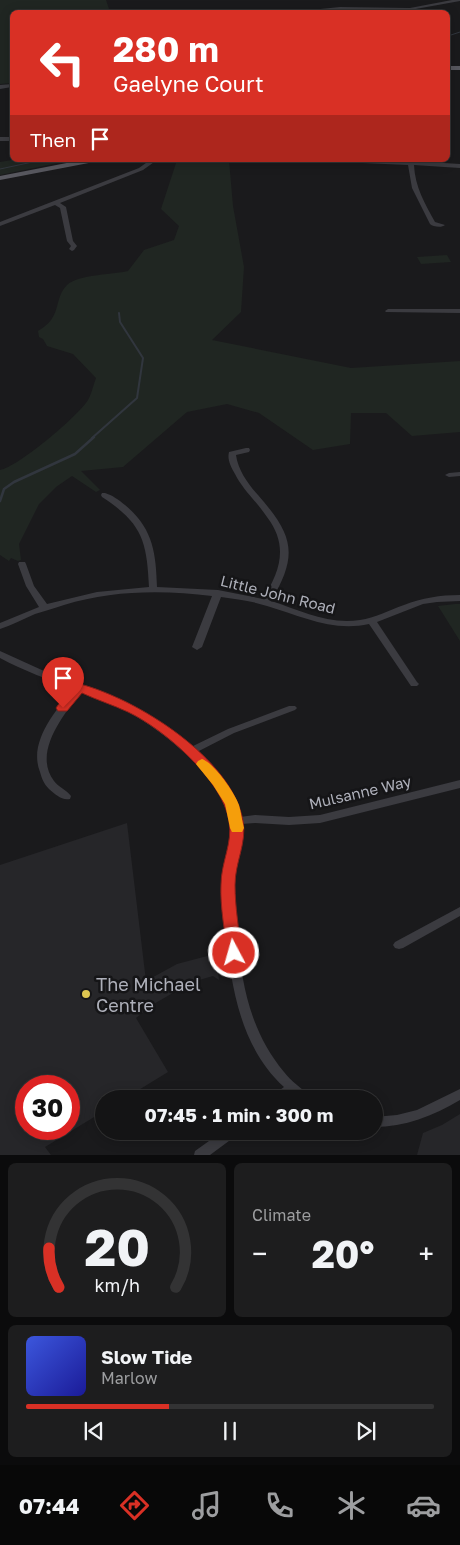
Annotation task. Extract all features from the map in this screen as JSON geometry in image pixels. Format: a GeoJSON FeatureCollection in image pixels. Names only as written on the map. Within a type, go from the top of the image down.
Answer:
{"type":"FeatureCollection","features":[{"type":"Feature","properties":{"kind":"main road"},"geometry":{"type":"LineString","coordinates":[[0,178],[84,162]]}},
{"type":"Feature","properties":{"kind":"street"},"geometry":{"type":"LineString","coordinates":[[320,10],[340,8],[410,9],[460,0]]}},
{"type":"Feature","properties":{"kind":"street"},"geometry":{"type":"LineString","coordinates":[[0,224],[141,169],[151,162]]}},
{"type":"Feature","properties":{"kind":"street"},"geometry":{"type":"LineString","coordinates":[[387,162],[460,166]]}},
{"type":"Feature","properties":{"kind":"street"},"geometry":{"type":"LineString","coordinates":[[411,163],[410,178],[430,225],[442,224]]}},
{"type":"Feature","properties":{"kind":"street"},"geometry":{"type":"LineString","coordinates":[[55,202],[63,207],[73,247],[82,245]]}},
{"type":"Feature","properties":{"kind":"street"},"geometry":{"type":"LineString","coordinates":[[388,311],[460,311]]}},
{"type":"Feature","properties":{"kind":"street"},"geometry":{"type":"LineString","coordinates":[[246,450],[232,454],[235,465],[253,497],[277,525],[284,543],[285,562],[278,582],[266,602]]}},
{"type":"Feature","properties":{"kind":"street"},"geometry":{"type":"LineString","coordinates":[[449,474],[460,474]]}},
{"type":"Feature","properties":{"kind":"street"},"geometry":{"type":"LineString","coordinates":[[105,495],[120,503],[138,522],[145,533],[151,548],[154,588]]}},
{"type":"Feature","properties":{"kind":"street"},"geometry":{"type":"LineString","coordinates":[[22,564],[30,586],[44,608]]}},
{"type":"Feature","properties":{"kind":"street","name":"Little John Road"},"geometry":{"type":"LineString","coordinates":[[0,626],[44,608],[98,595],[154,588],[218,593],[266,602],[297,614],[329,622],[351,624],[372,622],[422,602],[460,598]]}},
{"type":"Feature","properties":{"kind":"street"},"geometry":{"type":"LineString","coordinates":[[197,647],[210,618],[218,593]]}},
{"type":"Feature","properties":{"kind":"street"},"geometry":{"type":"LineString","coordinates":[[372,622],[414,684]]}},
{"type":"Feature","properties":{"kind":"street"},"geometry":{"type":"LineString","coordinates":[[0,654],[20,666],[134,710],[163,728],[191,751],[218,781],[232,804],[238,838],[228,872],[228,886],[242,1008],[252,1034],[265,1057],[294,1090]]}},
{"type":"Feature","properties":{"kind":"street"},"geometry":{"type":"LineString","coordinates":[[66,796],[49,782],[43,766],[43,748],[48,730],[80,688]]}},
{"type":"Feature","properties":{"kind":"street"},"geometry":{"type":"LineString","coordinates":[[191,751],[231,730],[292,708]]}},
{"type":"Feature","properties":{"kind":"street","name":"Mulsanne Way"},"geometry":{"type":"LineString","coordinates":[[236,821],[255,819],[290,821],[320,819],[460,784]]}},
{"type":"Feature","properties":{"kind":"street"},"geometry":{"type":"LineString","coordinates":[[399,944],[460,912]]}},
{"type":"Feature","properties":{"kind":"street"},"geometry":{"type":"LineString","coordinates":[[383,1121],[410,1119],[435,1109],[460,1094]]}},
{"type":"Feature","properties":{"kind":"street"},"geometry":{"type":"LineString","coordinates":[[200,1155],[221,1140]]}},
{"type":"Feature","properties":{"kind":"shaded area"},"geometry":{"type":"Polygon","coordinates":[[[0,0],[106,0],[109,10],[10,10],[10,83],[0,84],[0,0]]]}},
{"type":"Feature","properties":{"kind":"shaded area"},"geometry":{"type":"Polygon","coordinates":[[[10,160],[10,162],[62,162],[0,175],[0,162],[10,160]]]}},
{"type":"Feature","properties":{"kind":"shaded area"},"geometry":{"type":"Polygon","coordinates":[[[176,162],[229,162],[233,206],[244,267],[241,312],[212,340],[351,368],[460,361],[460,432],[412,436],[386,413],[351,413],[350,444],[313,450],[259,413],[227,404],[187,412],[123,467],[81,471],[100,490],[96,492],[72,476],[56,487],[39,504],[19,544],[21,560],[18,561],[11,558],[9,561],[0,555],[0,470],[32,452],[70,420],[88,401],[96,378],[73,354],[47,346],[43,339],[39,337],[38,331],[51,320],[63,290],[72,281],[128,271],[144,250],[174,240],[179,226],[161,209],[176,162]]]}},
{"type":"Feature","properties":{"kind":"shaded area"},"geometry":{"type":"Polygon","coordinates":[[[447,255],[451,262],[421,264],[417,257],[447,255]]]}},
{"type":"Feature","properties":{"kind":"shaded area"},"geometry":{"type":"Polygon","coordinates":[[[460,604],[460,641],[438,606],[460,604]]]}},
{"type":"Feature","properties":{"kind":"shaded area","name":"The Michael Centre"},"geometry":{"type":"Polygon","coordinates":[[[127,823],[146,981],[177,964],[211,955],[215,950],[219,980],[213,976],[192,982],[152,1005],[136,1018],[168,1072],[139,1090],[95,1090],[95,1116],[80,1126],[80,1075],[15,1075],[15,1140],[56,1140],[45,1147],[51,1155],[0,1155],[0,865],[127,823]]]}},
{"type":"Feature","properties":{"kind":"shaded area"},"geometry":{"type":"Polygon","coordinates":[[[460,1114],[460,1155],[417,1155],[423,1133],[442,1125],[460,1114]]]}},
{"type":"Feature","properties":{"kind":"waterway"},"geometry":{"type":"LineString","coordinates":[[450,35],[460,32]]}},
{"type":"Feature","properties":{"kind":"waterway"},"geometry":{"type":"LineString","coordinates":[[0,169],[33,162]]}},
{"type":"Feature","properties":{"kind":"waterway"},"geometry":{"type":"LineString","coordinates":[[92,438],[137,398],[143,358],[120,322],[119,313]]}},
{"type":"Feature","properties":{"kind":"waterway"},"geometry":{"type":"LineString","coordinates":[[0,501],[4,489],[14,482],[75,454],[94,437]]}},
{"type":"Feature","properties":{"kind":"slow traffic"},"geometry":{"type":"LineString","coordinates":[[202,764],[218,781],[232,804],[237,828]]}},
{"type":"Feature","properties":{"kind":"place","name":"The Michael Centre"},"geometry":{"type":"Point","coordinates":[86,994]}},
{"type":"Feature","properties":{"kind":"route"},"geometry":{"type":"LineString","coordinates":[[63,708],[80,688],[109,698],[134,710],[163,728],[191,751],[218,781],[232,804],[238,838],[228,872],[234,953]]}}]}
